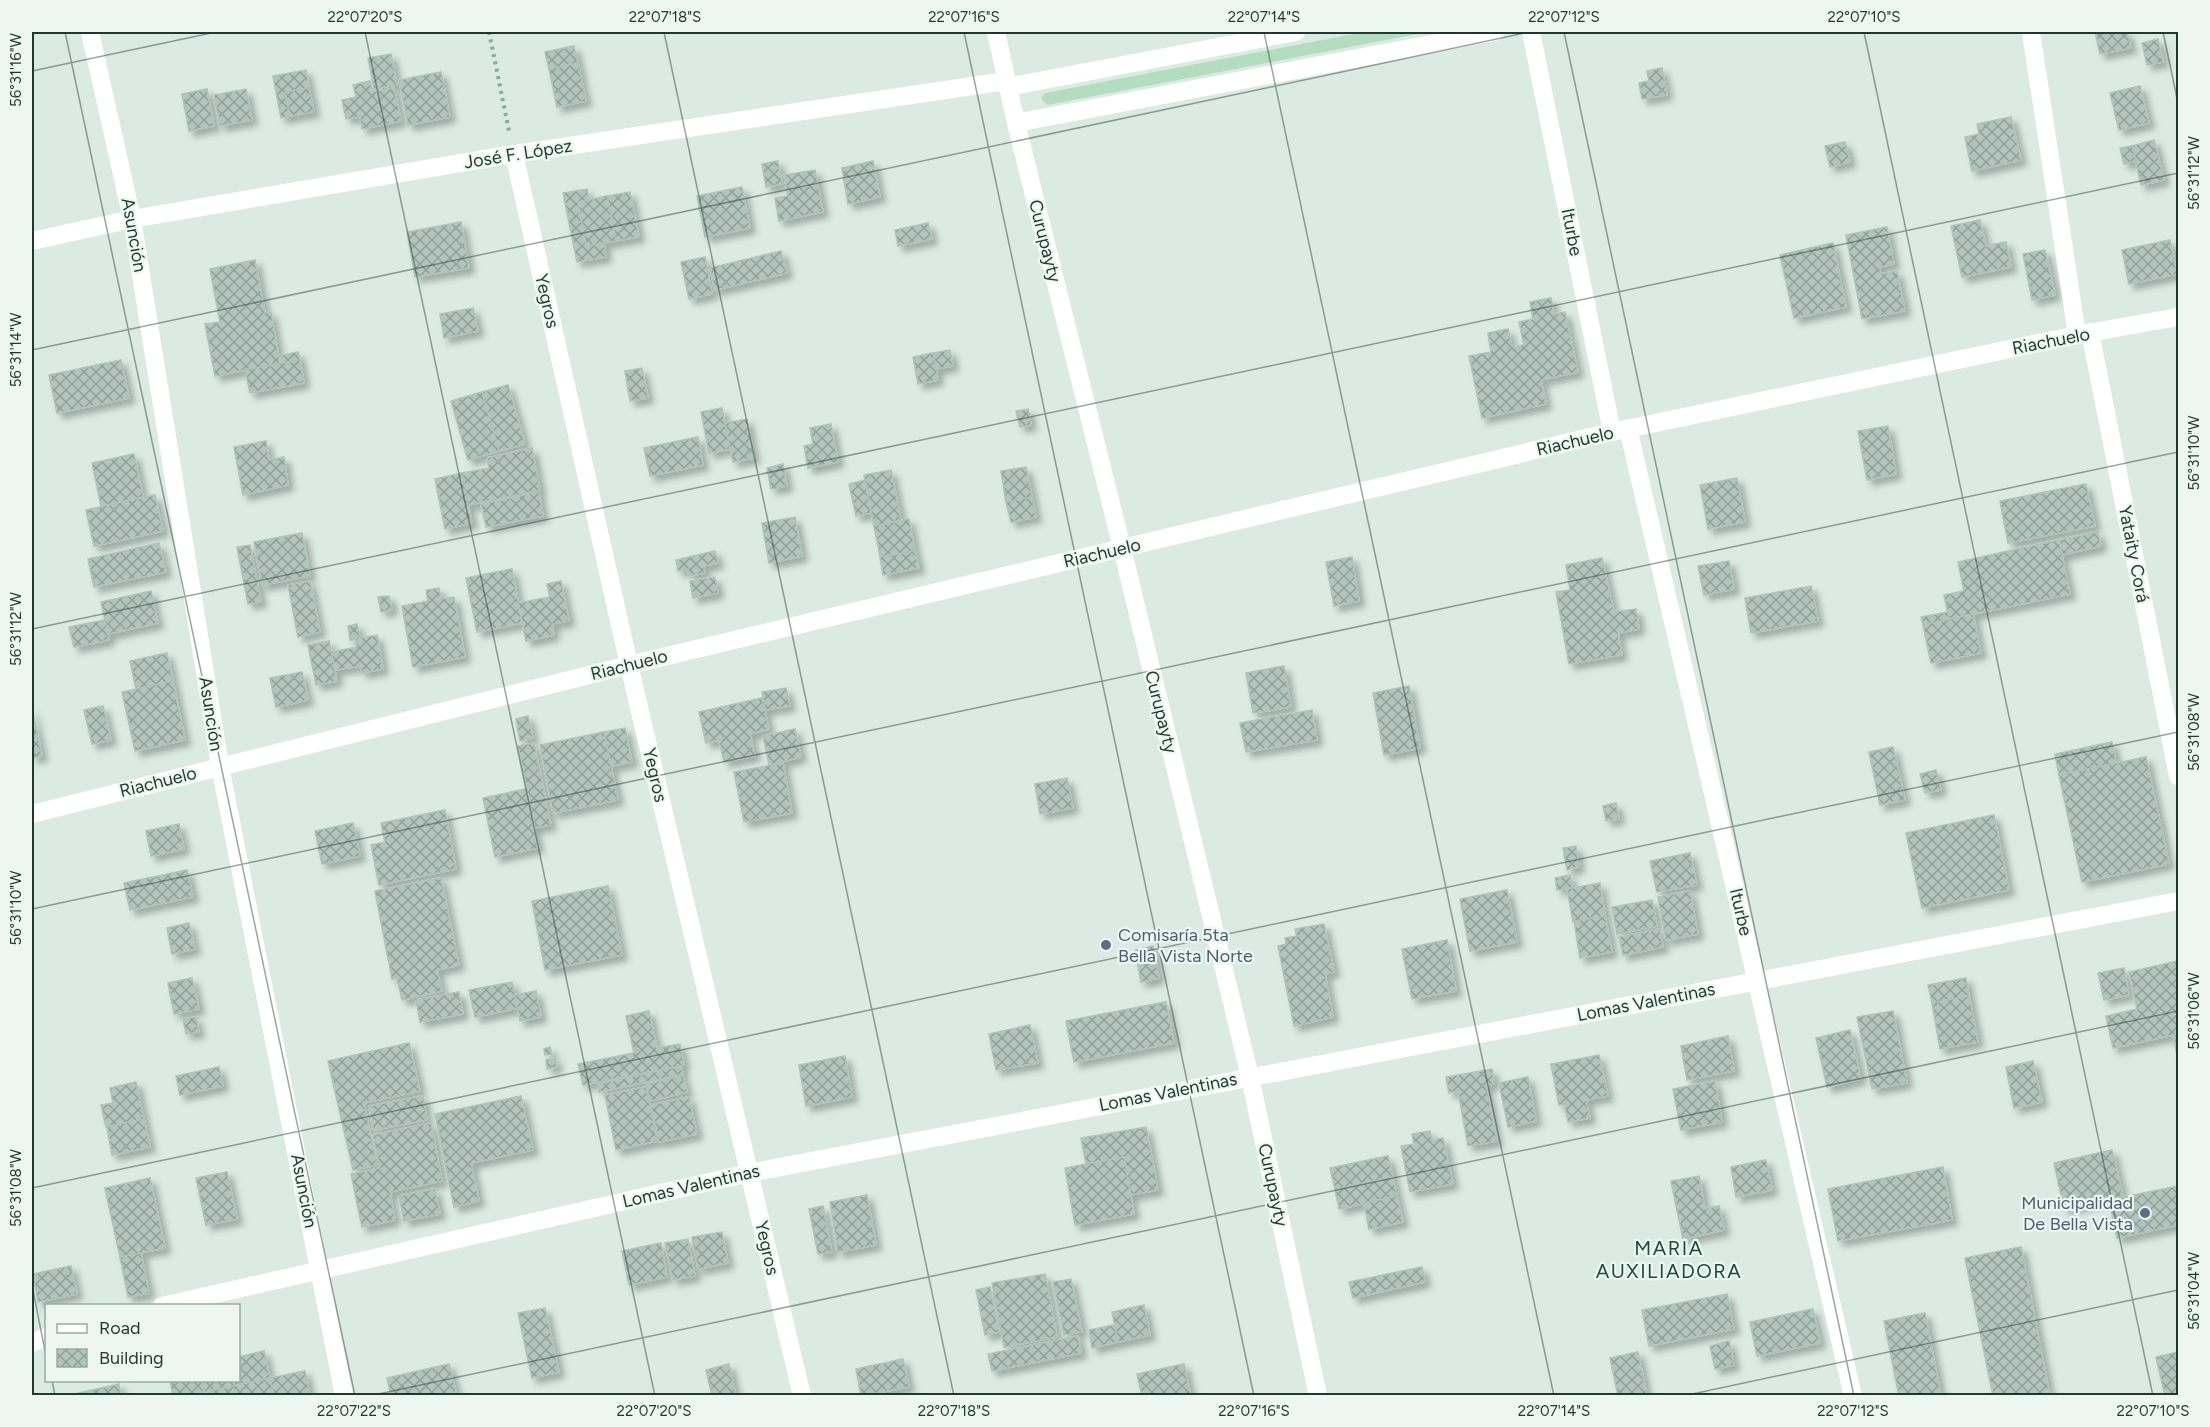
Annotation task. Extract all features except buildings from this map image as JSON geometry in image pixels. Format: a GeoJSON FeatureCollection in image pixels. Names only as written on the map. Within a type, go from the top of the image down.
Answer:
{"type":"FeatureCollection","features":[{"type":"Feature","properties":{"kind":"street","name":"Asunción"},"geometry":{"type":"LineString","coordinates":[[90,32],[132,219],[220,766],[344,1395]]}},
{"type":"Feature","properties":{"kind":"street","name":"Curupayty"},"geometry":{"type":"LineString","coordinates":[[996,32],[1016,123],[1250,1077],[1318,1395]]}},
{"type":"Feature","properties":{"kind":"street","name":"José F. López"},"geometry":{"type":"LineString","coordinates":[[32,241],[132,219],[514,154],[1007,84],[1296,32]]}},
{"type":"Feature","properties":{"kind":"street"},"geometry":{"type":"LineString","coordinates":[[1016,123],[1494,32]]}},
{"type":"Feature","properties":{"kind":"street","name":"Iturbe"},"geometry":{"type":"LineString","coordinates":[[1531,32],[1620,430],[1757,981],[1853,1395]]}},
{"type":"Feature","properties":{"kind":"street","name":"Yataity Corá"},"geometry":{"type":"LineString","coordinates":[[2031,32],[2084,334],[2178,776]]}},
{"type":"Feature","properties":{"kind":"street","name":"Yegros"},"geometry":{"type":"LineString","coordinates":[[514,154],[629,665],[802,1395]]}},
{"type":"Feature","properties":{"kind":"street","name":"Riachuelo"},"geometry":{"type":"LineString","coordinates":[[32,814],[629,665],[1620,430],[2084,334],[2178,317]]}},
{"type":"Feature","properties":{"kind":"street","name":"Lomas Valentinas"},"geometry":{"type":"LineString","coordinates":[[166,1304],[749,1173],[2178,901]]}},
{"type":"Feature","properties":{"kind":"path"},"geometry":{"type":"LineString","coordinates":[[489,32],[514,154]]}},
{"type":"Feature","properties":{"kind":"green space"},"geometry":{"type":"Polygon","coordinates":[[[1364,32],[1428,32],[1047,105],[1041,98],[1045,93],[1364,32]]]}},
{"type":"Feature","properties":{"kind":"place","name":"Comisaría 5ta Bella Vista Norte"},"geometry":{"type":"Point","coordinates":[1106,945]}},
{"type":"Feature","properties":{"kind":"place","name":"Municipalidad De Bella Vista"},"geometry":{"type":"Point","coordinates":[2145,1213]}},
{"type":"Feature","properties":{"kind":"district","name":"MARIA AUXILIADORA"},"geometry":{"type":"Point","coordinates":[1669,1260]}}]}
